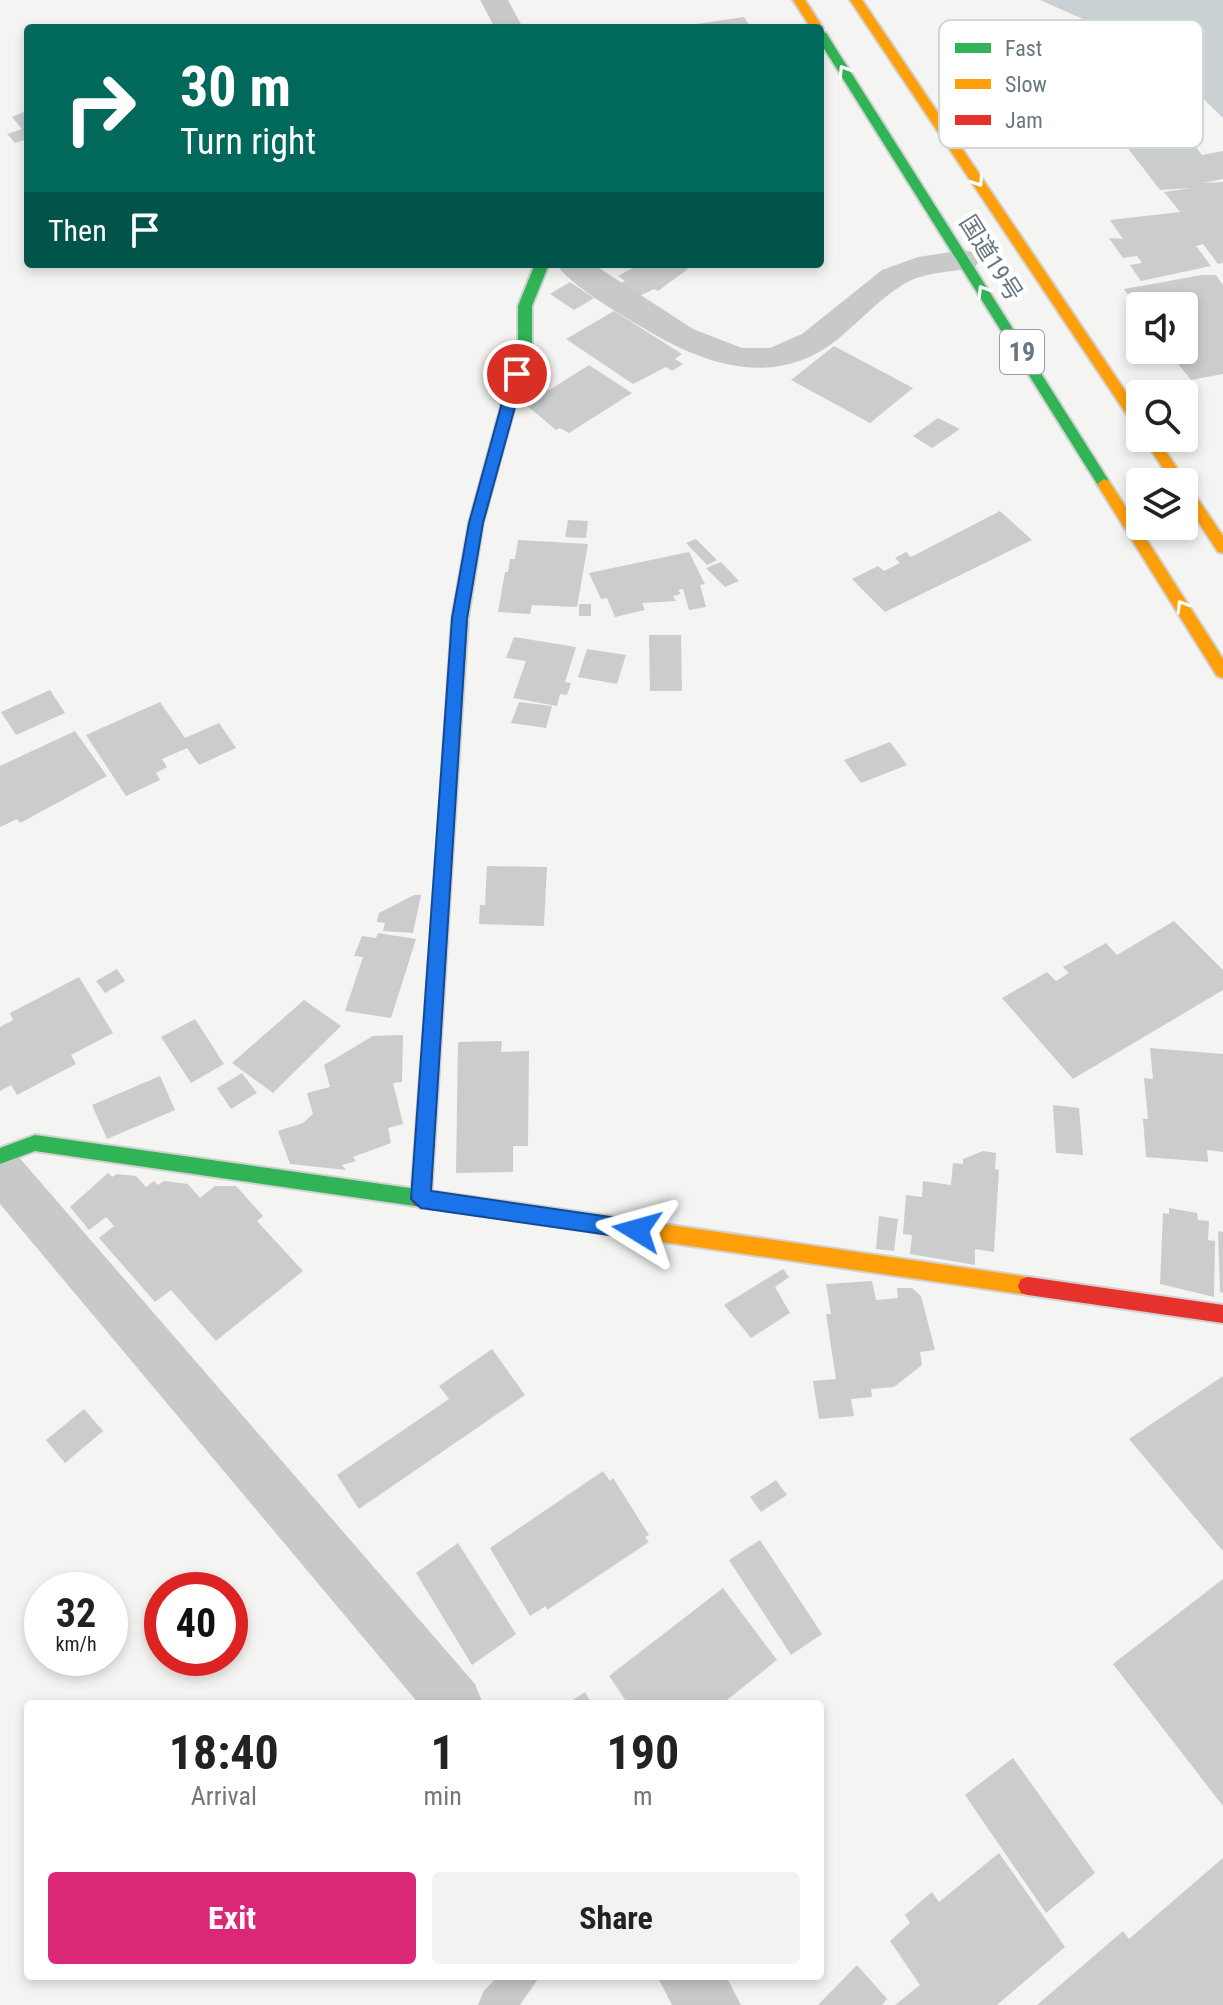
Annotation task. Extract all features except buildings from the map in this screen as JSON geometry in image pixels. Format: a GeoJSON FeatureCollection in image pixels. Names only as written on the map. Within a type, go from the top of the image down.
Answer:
{"type":"FeatureCollection","features":[{"type":"Feature","properties":{"kind":"main road"},"geometry":{"type":"LineString","coordinates":[[799,0],[814,24]]}},
{"type":"Feature","properties":{"kind":"main road","name":"国道19号"},"geometry":{"type":"LineString","coordinates":[[856,0],[939,124]]}},
{"type":"Feature","properties":{"kind":"main road","name":"国道19号"},"geometry":{"type":"LineString","coordinates":[[824,39],[1223,672]]}},
{"type":"Feature","properties":{"kind":"main road","name":"国道19号"},"geometry":{"type":"LineString","coordinates":[[955,148],[1126,403]]}},
{"type":"Feature","properties":{"kind":"main road"},"geometry":{"type":"LineString","coordinates":[[421,1199],[460,618],[476,523],[525,344],[525,306],[540,268]]}},
{"type":"Feature","properties":{"kind":"main road"},"geometry":{"type":"LineString","coordinates":[[1198,510],[1223,548]]}},
{"type":"Feature","properties":{"kind":"main road"},"geometry":{"type":"LineString","coordinates":[[0,1156],[35,1143],[1223,1314]]}},
{"type":"Feature","properties":{"kind":"street"},"geometry":{"type":"LineString","coordinates":[[494,0],[507,24]]}},
{"type":"Feature","properties":{"kind":"street"},"geometry":{"type":"LineString","coordinates":[[578,268],[691,344],[732,359],[772,357],[800,350],[892,277],[917,267],[964,260]]}},
{"type":"Feature","properties":{"kind":"street"},"geometry":{"type":"LineString","coordinates":[[0,1170],[452,1700]]}},
{"type":"Feature","properties":{"kind":"street"},"geometry":{"type":"LineString","coordinates":[[690,1980],[711,2005]]}},
{"type":"Feature","properties":{"kind":"shaded area"},"geometry":{"type":"Polygon","coordinates":[[[1040,0],[1223,0],[1223,118],[1203,98],[1203,20],[1085,20],[1040,0]]]}},
{"type":"Feature","properties":{"kind":"traffic: fast"},"geometry":{"type":"LineString","coordinates":[[824,39],[1104,484]]}},
{"type":"Feature","properties":{"kind":"traffic: fast"},"geometry":{"type":"LineString","coordinates":[[445,846],[460,618],[476,523],[525,344],[525,306],[540,268]]}},
{"type":"Feature","properties":{"kind":"traffic: fast"},"geometry":{"type":"LineString","coordinates":[[0,1156],[35,1143],[622,1227]]}},
{"type":"Feature","properties":{"kind":"traffic: slow"},"geometry":{"type":"LineString","coordinates":[[799,0],[814,24]]}},
{"type":"Feature","properties":{"kind":"traffic: slow"},"geometry":{"type":"LineString","coordinates":[[856,0],[939,124]]}},
{"type":"Feature","properties":{"kind":"traffic: slow"},"geometry":{"type":"LineString","coordinates":[[955,148],[1126,403]]}},
{"type":"Feature","properties":{"kind":"traffic: slow"},"geometry":{"type":"LineString","coordinates":[[1159,452],[1170,468]]}},
{"type":"Feature","properties":{"kind":"traffic: slow"},"geometry":{"type":"LineString","coordinates":[[1104,484],[1223,672]]}},
{"type":"Feature","properties":{"kind":"traffic: slow"},"geometry":{"type":"LineString","coordinates":[[1198,510],[1223,548]]}},
{"type":"Feature","properties":{"kind":"traffic: slow"},"geometry":{"type":"LineString","coordinates":[[622,1227],[1028,1286]]}},
{"type":"Feature","properties":{"kind":"traffic: jam"},"geometry":{"type":"LineString","coordinates":[[421,1199],[445,846]]}},
{"type":"Feature","properties":{"kind":"traffic: jam"},"geometry":{"type":"LineString","coordinates":[[1028,1286],[1223,1314]]}},
{"type":"Feature","properties":{"kind":"route"},"geometry":{"type":"LineString","coordinates":[[517,374],[476,523],[460,618],[421,1199],[637,1230]]}}]}
